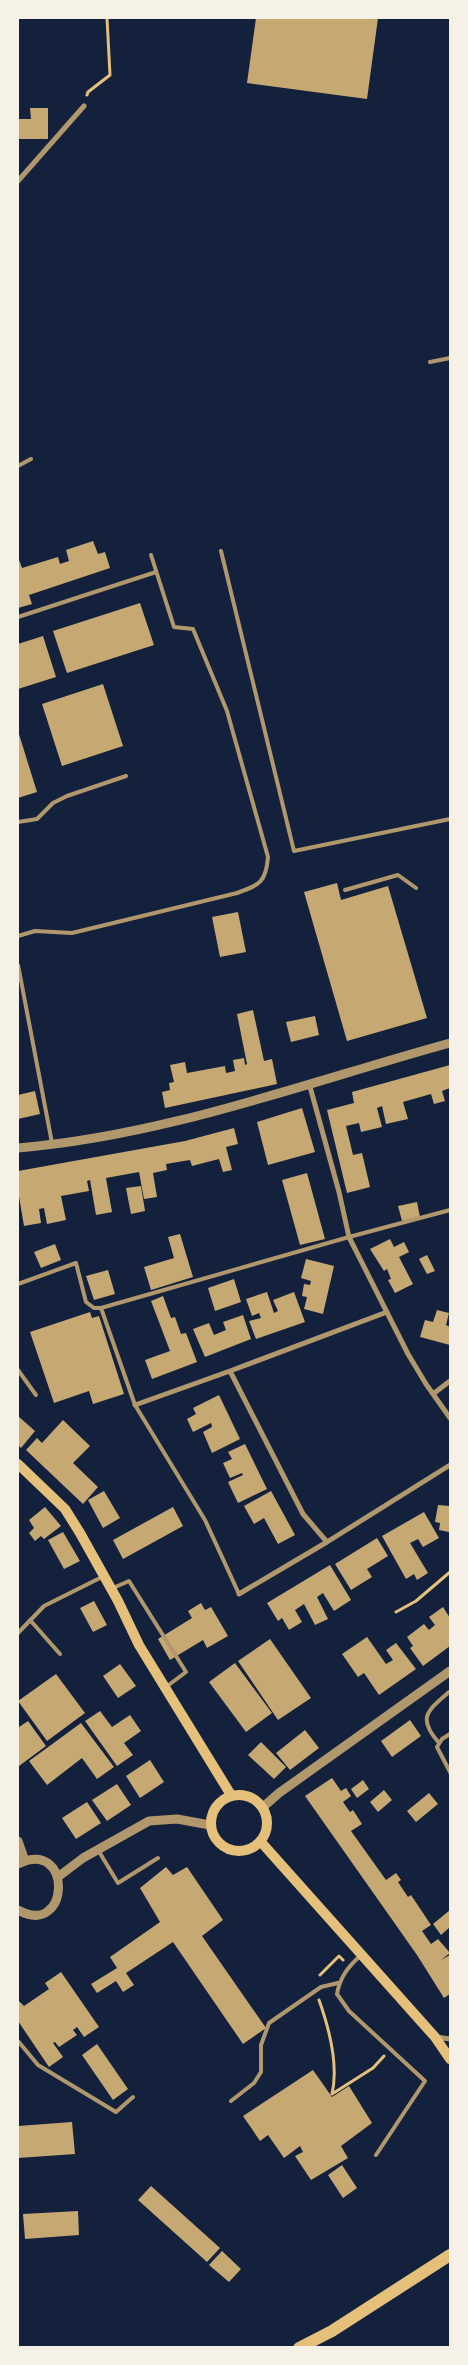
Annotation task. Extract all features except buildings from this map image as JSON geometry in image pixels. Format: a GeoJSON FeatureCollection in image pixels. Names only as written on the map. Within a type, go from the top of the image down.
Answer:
{"type":"FeatureCollection","features":[{"type":"Feature","properties":{"kind":"main road"},"geometry":{"type":"LineString","coordinates":[[18,1464],[65,1509],[104,1576],[139,1645],[231,1795]]}},
{"type":"Feature","properties":{"kind":"main road"},"geometry":{"type":"LineString","coordinates":[[231,1795],[249,1796],[263,1807],[268,1825],[260,1842],[253,1848],[244,1851],[226,1848],[218,1842],[210,1825],[216,1806],[231,1795]]}},
{"type":"Feature","properties":{"kind":"main road"},"geometry":{"type":"LineString","coordinates":[[260,1842],[435,2037],[450,2059]]}},
{"type":"Feature","properties":{"kind":"main road"},"geometry":{"type":"LineString","coordinates":[[299,2348],[332,2331],[450,2255]]}},
{"type":"Feature","properties":{"kind":"street"},"geometry":{"type":"LineString","coordinates":[[18,181],[84,106]]}},
{"type":"Feature","properties":{"kind":"street"},"geometry":{"type":"LineString","coordinates":[[18,1148],[53,1145],[150,1126],[450,1042]]}},
{"type":"Feature","properties":{"kind":"street"},"geometry":{"type":"LineString","coordinates":[[308,1083],[339,1192],[349,1237],[426,1384],[450,1418]]}},
{"type":"Feature","properties":{"kind":"street"},"geometry":{"type":"LineString","coordinates":[[136,1405],[387,1312]]}},
{"type":"Feature","properties":{"kind":"street"},"geometry":{"type":"LineString","coordinates":[[230,1371],[303,1514],[327,1542]]}},
{"type":"Feature","properties":{"kind":"street"},"geometry":{"type":"LineString","coordinates":[[434,1394],[450,1381]]}},
{"type":"Feature","properties":{"kind":"street"},"geometry":{"type":"LineString","coordinates":[[239,1594],[327,1542],[450,1465]]}},
{"type":"Feature","properties":{"kind":"street"},"geometry":{"type":"LineString","coordinates":[[263,1807],[279,1793],[450,1671]]}},
{"type":"Feature","properties":{"kind":"street"},"geometry":{"type":"LineString","coordinates":[[58,1877],[98,1850],[149,1821],[177,1819],[210,1825]]}},
{"type":"Feature","properties":{"kind":"street"},"geometry":{"type":"LineString","coordinates":[[18,1841],[21,1862],[33,1860],[48,1864],[58,1877],[59,1894],[49,1909],[32,1915],[18,1910]]}},
{"type":"Feature","properties":{"kind":"street"},"geometry":{"type":"LineString","coordinates":[[435,2037],[450,2039]]}},
{"type":"Feature","properties":{"kind":"lane"},"geometry":{"type":"LineString","coordinates":[[430,362],[450,358]]}},
{"type":"Feature","properties":{"kind":"lane"},"geometry":{"type":"LineString","coordinates":[[18,466],[31,459]]}},
{"type":"Feature","properties":{"kind":"lane"},"geometry":{"type":"LineString","coordinates":[[221,550],[294,851],[450,819]]}},
{"type":"Feature","properties":{"kind":"lane"},"geometry":{"type":"LineString","coordinates":[[18,936],[35,931],[72,933],[237,893],[256,886],[264,879],[268,857],[227,711],[193,629],[174,627],[151,555]]}},
{"type":"Feature","properties":{"kind":"lane"},"geometry":{"type":"LineString","coordinates":[[18,617],[156,572]]}},
{"type":"Feature","properties":{"kind":"lane"},"geometry":{"type":"LineString","coordinates":[[18,822],[37,819],[54,803],[67,796],[126,776]]}},
{"type":"Feature","properties":{"kind":"lane"},"geometry":{"type":"LineString","coordinates":[[345,890],[398,874],[416,888]]}},
{"type":"Feature","properties":{"kind":"lane"},"geometry":{"type":"LineString","coordinates":[[18,965],[53,1145]]}},
{"type":"Feature","properties":{"kind":"lane"},"geometry":{"type":"LineString","coordinates":[[18,1284],[76,1263],[86,1302],[94,1308],[102,1308],[450,1210]]}},
{"type":"Feature","properties":{"kind":"lane"},"geometry":{"type":"LineString","coordinates":[[102,1308],[136,1405],[205,1520],[239,1594]]}},
{"type":"Feature","properties":{"kind":"lane"},"geometry":{"type":"LineString","coordinates":[[18,1370],[36,1395]]}},
{"type":"Feature","properties":{"kind":"lane"},"geometry":{"type":"LineString","coordinates":[[18,1634],[44,1606],[104,1576]]}},
{"type":"Feature","properties":{"kind":"lane"},"geometry":{"type":"LineString","coordinates":[[111,1589],[129,1580],[186,1672],[164,1688]]}},
{"type":"Feature","properties":{"kind":"lane"},"geometry":{"type":"LineString","coordinates":[[30,1620],[60,1654]]}},
{"type":"Feature","properties":{"kind":"lane"},"geometry":{"type":"LineString","coordinates":[[440,1743],[430,1732],[426,1722],[428,1710],[449,1692]]}},
{"type":"Feature","properties":{"kind":"lane"},"geometry":{"type":"LineString","coordinates":[[450,1734],[437,1747],[450,1772]]}},
{"type":"Feature","properties":{"kind":"lane"},"geometry":{"type":"LineString","coordinates":[[98,1850],[118,1883],[158,1858]]}},
{"type":"Feature","properties":{"kind":"lane"},"geometry":{"type":"LineString","coordinates":[[362,1954],[349,1966],[338,1983],[337,1994],[349,2011],[426,2081],[376,2155]]}},
{"type":"Feature","properties":{"kind":"lane"},"geometry":{"type":"LineString","coordinates":[[231,2101],[254,2083],[261,2072],[261,2045],[270,2023],[317,1990],[338,1983]]}},
{"type":"Feature","properties":{"kind":"lane"},"geometry":{"type":"LineString","coordinates":[[18,2041],[38,2065],[116,2112],[134,2097]]}},
{"type":"Feature","properties":{"kind":"path"},"geometry":{"type":"LineString","coordinates":[[84,106],[88,92],[110,75],[107,18]]}},
{"type":"Feature","properties":{"kind":"path"},"geometry":{"type":"LineString","coordinates":[[396,1612],[416,1601],[450,1572]]}},
{"type":"Feature","properties":{"kind":"path"},"geometry":{"type":"LineString","coordinates":[[349,1966],[339,1956],[316,1979],[317,1990],[329,2030],[335,2082],[332,2094],[373,2068],[390,2048]]}}]}
